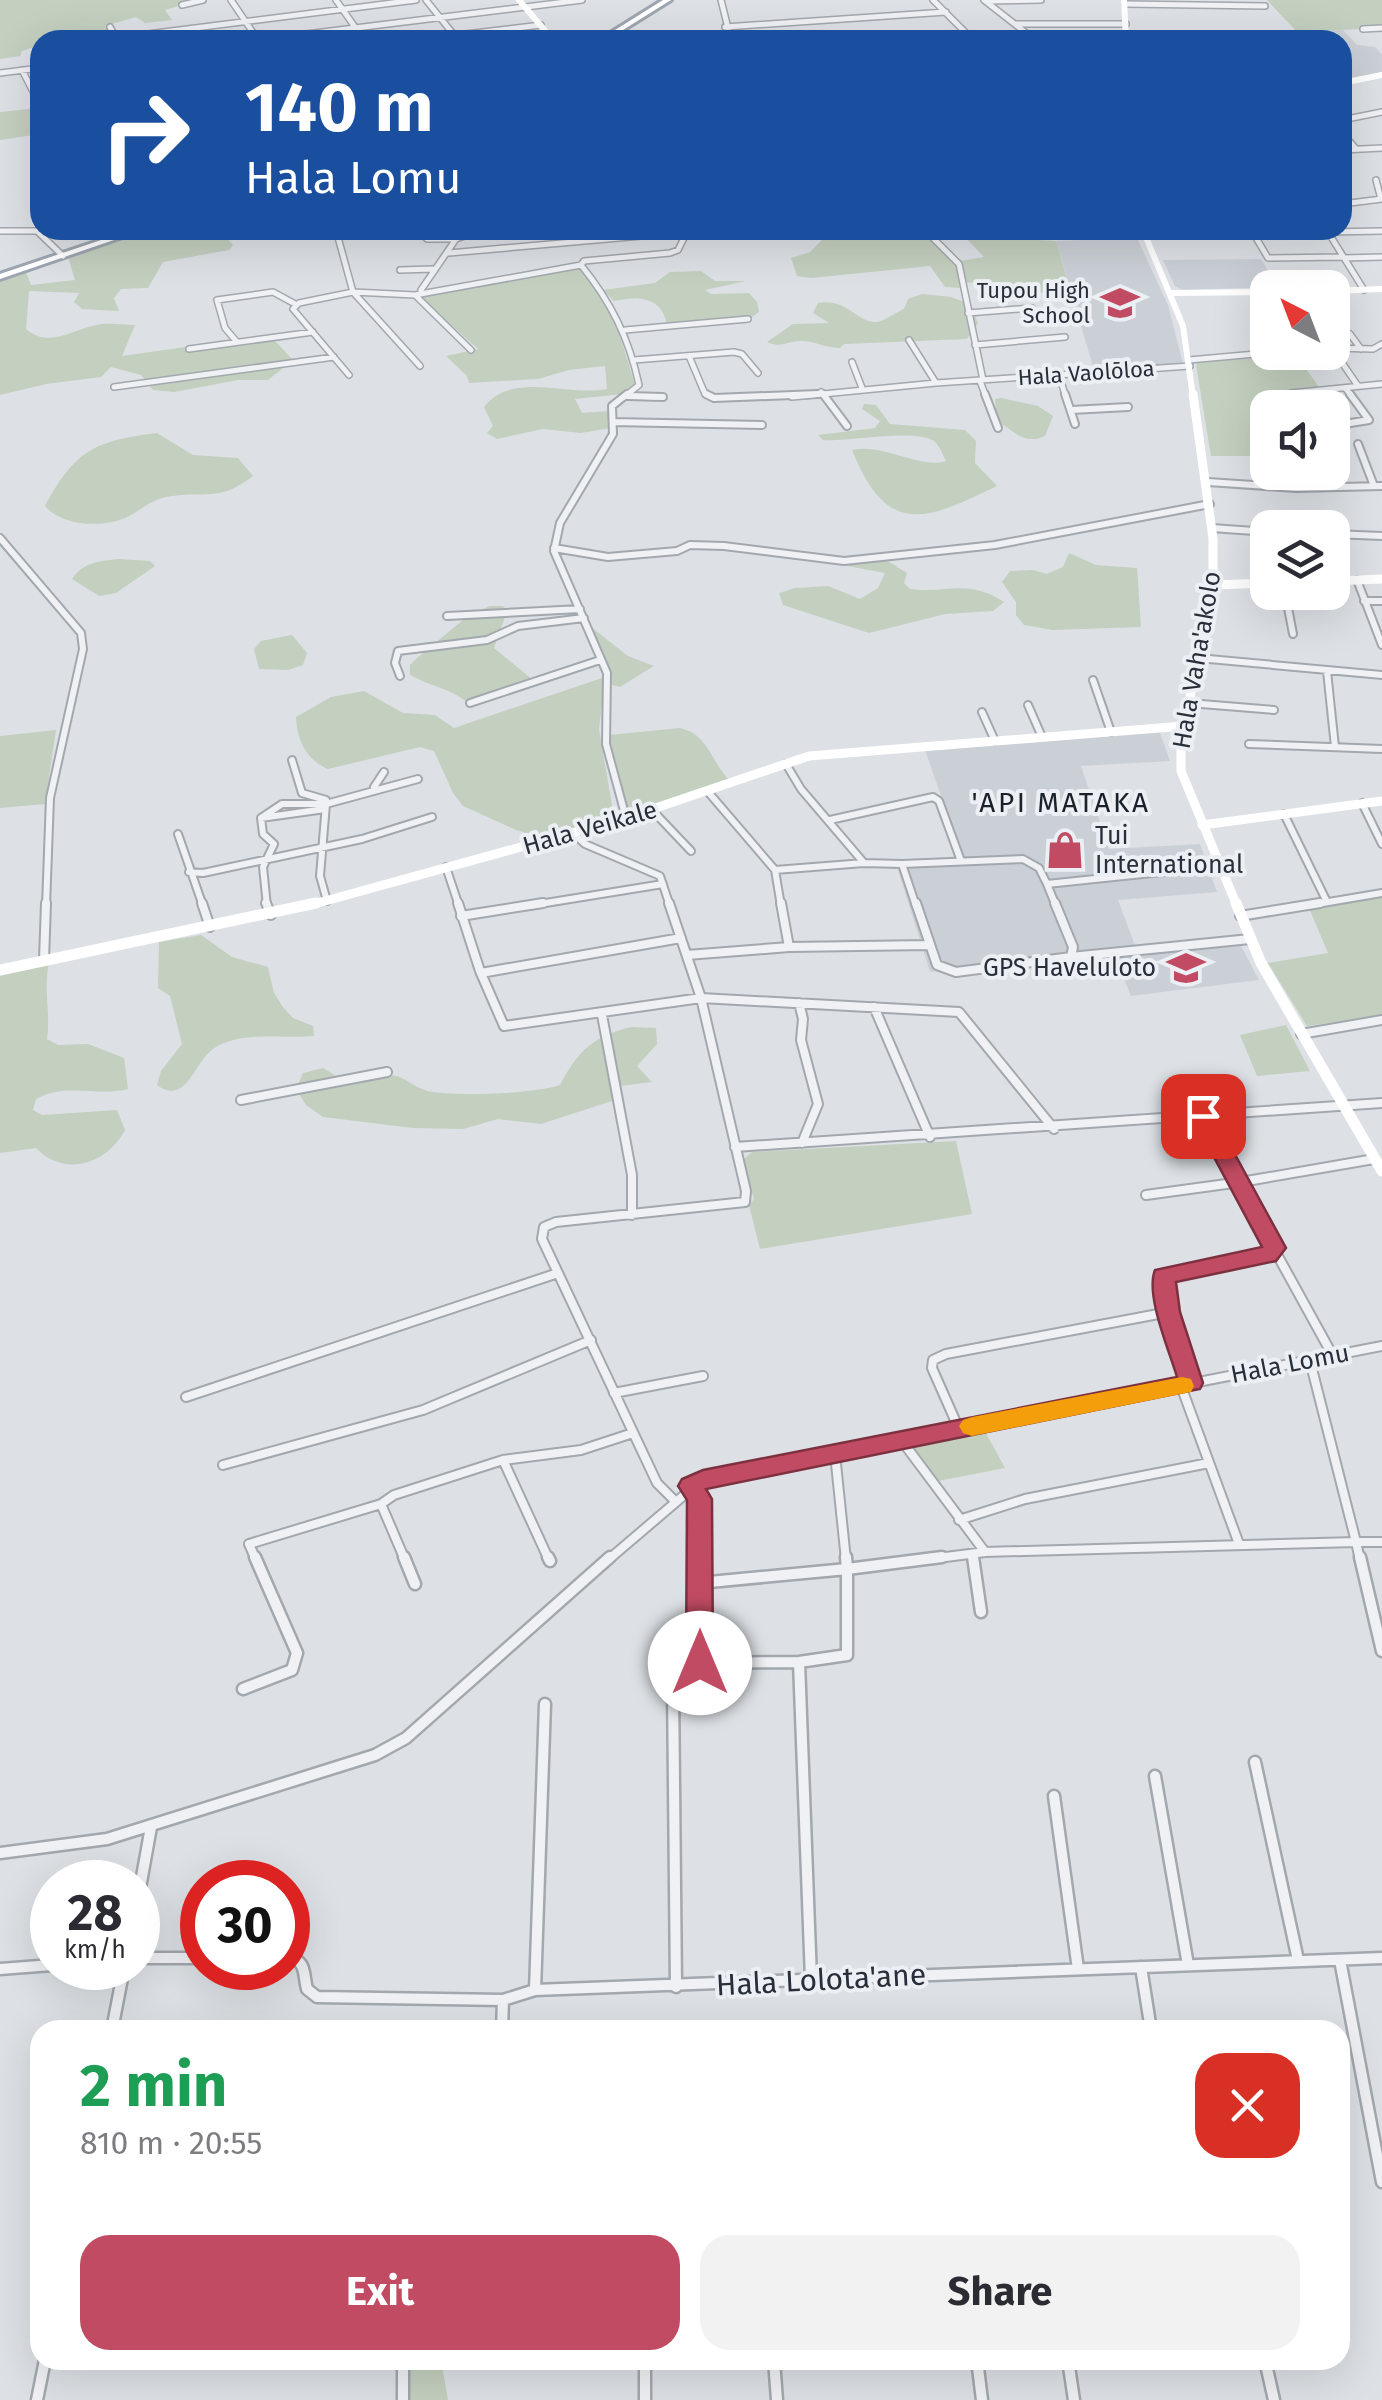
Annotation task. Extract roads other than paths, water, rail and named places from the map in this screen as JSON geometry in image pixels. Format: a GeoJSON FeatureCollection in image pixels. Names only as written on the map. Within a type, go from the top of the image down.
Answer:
{"type":"FeatureCollection","features":[{"type":"Feature","properties":{"kind":"main road"},"geometry":{"type":"LineString","coordinates":[[618,30],[668,0]]}},
{"type":"Feature","properties":{"kind":"main road"},"geometry":{"type":"LineString","coordinates":[[1124,2],[1126,30]]}},
{"type":"Feature","properties":{"kind":"main road"},"geometry":{"type":"LineString","coordinates":[[522,3],[545,30]]}},
{"type":"Feature","properties":{"kind":"main road"},"geometry":{"type":"LineString","coordinates":[[1352,81],[1382,75]]}},
{"type":"Feature","properties":{"kind":"main road"},"geometry":{"type":"LineString","coordinates":[[0,277],[108,240]]}},
{"type":"Feature","properties":{"kind":"main road","name":"Hala Vaha'akolo"},"geometry":{"type":"LineString","coordinates":[[1147,240],[1183,326],[1212,528],[1213,585],[1184,726],[1181,771],[1250,938],[1382,1171]]}},
{"type":"Feature","properties":{"kind":"main road"},"geometry":{"type":"LineString","coordinates":[[1350,290],[1382,289]]}},
{"type":"Feature","properties":{"kind":"main road"},"geometry":{"type":"LineString","coordinates":[[1170,293],[1250,292]]}},
{"type":"Feature","properties":{"kind":"main road"},"geometry":{"type":"LineString","coordinates":[[1350,580],[1382,579]]}},
{"type":"Feature","properties":{"kind":"main road"},"geometry":{"type":"LineString","coordinates":[[1213,585],[1250,584]]}},
{"type":"Feature","properties":{"kind":"main road","name":"Hala Veikale"},"geometry":{"type":"LineString","coordinates":[[0,970],[271,915],[626,818],[809,756],[1184,726]]}},
{"type":"Feature","properties":{"kind":"main road"},"geometry":{"type":"LineString","coordinates":[[1202,825],[1382,801]]}},
{"type":"Feature","properties":{"kind":"street"},"geometry":{"type":"LineString","coordinates":[[182,6],[203,0]]}},
{"type":"Feature","properties":{"kind":"street"},"geometry":{"type":"LineString","coordinates":[[232,0],[251,30]]}},
{"type":"Feature","properties":{"kind":"street"},"geometry":{"type":"LineString","coordinates":[[336,0],[354,28]]}},
{"type":"Feature","properties":{"kind":"street"},"geometry":{"type":"LineString","coordinates":[[184,30],[416,0]]}},
{"type":"Feature","properties":{"kind":"street"},"geometry":{"type":"LineString","coordinates":[[426,0],[450,30]]}},
{"type":"Feature","properties":{"kind":"street"},"geometry":{"type":"LineString","coordinates":[[338,30],[522,3],[582,0]]}},
{"type":"Feature","properties":{"kind":"street"},"geometry":{"type":"LineString","coordinates":[[721,0],[727,30]]}},
{"type":"Feature","properties":{"kind":"street"},"geometry":{"type":"LineString","coordinates":[[933,0],[963,30]]}},
{"type":"Feature","properties":{"kind":"street"},"geometry":{"type":"LineString","coordinates":[[985,1],[1041,0]]}},
{"type":"Feature","properties":{"kind":"street"},"geometry":{"type":"LineString","coordinates":[[1124,2],[1265,6],[1260,0]]}},
{"type":"Feature","properties":{"kind":"street"},"geometry":{"type":"LineString","coordinates":[[985,1],[1023,30]]}},
{"type":"Feature","properties":{"kind":"street"},"geometry":{"type":"LineString","coordinates":[[725,27],[946,12]]}},
{"type":"Feature","properties":{"kind":"street"},"geometry":{"type":"LineString","coordinates":[[1016,24],[1126,24]]}},
{"type":"Feature","properties":{"kind":"street"},"geometry":{"type":"LineString","coordinates":[[508,30],[541,25]]}},
{"type":"Feature","properties":{"kind":"street"},"geometry":{"type":"LineString","coordinates":[[1363,30],[1382,28]]}},
{"type":"Feature","properties":{"kind":"street"},"geometry":{"type":"LineString","coordinates":[[0,73],[30,69]]}},
{"type":"Feature","properties":{"kind":"street"},"geometry":{"type":"LineString","coordinates":[[22,70],[30,85]]}},
{"type":"Feature","properties":{"kind":"street"},"geometry":{"type":"LineString","coordinates":[[1352,118],[1382,112]]}},
{"type":"Feature","properties":{"kind":"street"},"geometry":{"type":"LineString","coordinates":[[1352,144],[1356,149]]}},
{"type":"Feature","properties":{"kind":"street"},"geometry":{"type":"LineString","coordinates":[[1352,149],[1382,148]]}},
{"type":"Feature","properties":{"kind":"street"},"geometry":{"type":"LineString","coordinates":[[1352,203],[1382,199],[1376,180]]}},
{"type":"Feature","properties":{"kind":"street"},"geometry":{"type":"LineString","coordinates":[[1352,231],[1382,230]]}},
{"type":"Feature","properties":{"kind":"street"},"geometry":{"type":"LineString","coordinates":[[0,231],[30,231]]}},
{"type":"Feature","properties":{"kind":"street"},"geometry":{"type":"LineString","coordinates":[[47,240],[64,256]]}},
{"type":"Feature","properties":{"kind":"street"},"geometry":{"type":"LineString","coordinates":[[340,240],[354,292],[420,366]]}},
{"type":"Feature","properties":{"kind":"street"},"geometry":{"type":"LineString","coordinates":[[420,292],[456,240]]}},
{"type":"Feature","properties":{"kind":"street"},"geometry":{"type":"LineString","coordinates":[[449,253],[590,240]]}},
{"type":"Feature","properties":{"kind":"street"},"geometry":{"type":"LineString","coordinates":[[349,375],[293,309],[297,305],[354,292],[420,292],[584,262],[670,253],[678,250],[683,240]]}},
{"type":"Feature","properties":{"kind":"street","name":"Hala Vaolōloa"},"geometry":{"type":"LineString","coordinates":[[935,240],[959,264],[982,380]]}},
{"type":"Feature","properties":{"kind":"street"},"geometry":{"type":"LineString","coordinates":[[1257,240],[1268,258],[1382,257]]}},
{"type":"Feature","properties":{"kind":"street"},"geometry":{"type":"LineString","coordinates":[[1333,240],[1364,290]]}},
{"type":"Feature","properties":{"kind":"street"},"geometry":{"type":"LineString","coordinates":[[581,265],[614,306],[626,330],[639,385],[612,406],[613,434],[564,516],[554,548],[609,681],[606,744],[626,818]]}},
{"type":"Feature","properties":{"kind":"street"},"geometry":{"type":"LineString","coordinates":[[400,270],[434,269]]}},
{"type":"Feature","properties":{"kind":"street"},"geometry":{"type":"LineString","coordinates":[[237,342],[225,328],[217,300],[273,292],[297,305]]}},
{"type":"Feature","properties":{"kind":"street"},"geometry":{"type":"LineString","coordinates":[[420,292],[471,350]]}},
{"type":"Feature","properties":{"kind":"street"},"geometry":{"type":"LineString","coordinates":[[968,313],[1032,308]]}},
{"type":"Feature","properties":{"kind":"street"},"geometry":{"type":"LineString","coordinates":[[626,330],[748,320]]}},
{"type":"Feature","properties":{"kind":"street"},"geometry":{"type":"LineString","coordinates":[[190,348],[313,332]]}},
{"type":"Feature","properties":{"kind":"street"},"geometry":{"type":"LineString","coordinates":[[1350,334],[1361,348]]}},
{"type":"Feature","properties":{"kind":"street"},"geometry":{"type":"LineString","coordinates":[[975,345],[1065,337]]}},
{"type":"Feature","properties":{"kind":"street"},"geometry":{"type":"LineString","coordinates":[[909,340],[936,383]]}},
{"type":"Feature","properties":{"kind":"street"},"geometry":{"type":"LineString","coordinates":[[1350,348],[1380,348],[1382,344]]}},
{"type":"Feature","properties":{"kind":"street"},"geometry":{"type":"LineString","coordinates":[[634,360],[742,354],[758,372]]}},
{"type":"Feature","properties":{"kind":"street","name":"Hala Vaolōloa"},"geometry":{"type":"LineString","coordinates":[[689,356],[708,397],[779,398],[1250,355]]}},
{"type":"Feature","properties":{"kind":"street"},"geometry":{"type":"LineString","coordinates":[[114,387],[334,357]]}},
{"type":"Feature","properties":{"kind":"street"},"geometry":{"type":"LineString","coordinates":[[852,362],[862,388]]}},
{"type":"Feature","properties":{"kind":"street"},"geometry":{"type":"LineString","coordinates":[[1347,370],[1358,386]]}},
{"type":"Feature","properties":{"kind":"street"},"geometry":{"type":"LineString","coordinates":[[1058,374],[1075,424]]}},
{"type":"Feature","properties":{"kind":"street"},"geometry":{"type":"LineString","coordinates":[[982,380],[998,428]]}},
{"type":"Feature","properties":{"kind":"street"},"geometry":{"type":"LineString","coordinates":[[1332,390],[1382,384]]}},
{"type":"Feature","properties":{"kind":"street"},"geometry":{"type":"LineString","coordinates":[[822,392],[848,426]]}},
{"type":"Feature","properties":{"kind":"street"},"geometry":{"type":"LineString","coordinates":[[1350,394],[1369,420],[1350,423]]}},
{"type":"Feature","properties":{"kind":"street"},"geometry":{"type":"LineString","coordinates":[[626,395],[663,397]]}},
{"type":"Feature","properties":{"kind":"street"},"geometry":{"type":"LineString","coordinates":[[1071,410],[1128,408]]}},
{"type":"Feature","properties":{"kind":"street"},"geometry":{"type":"LineString","coordinates":[[613,422],[762,425]]}},
{"type":"Feature","properties":{"kind":"street"},"geometry":{"type":"LineString","coordinates":[[1208,482],[1284,488],[1378,486],[1358,444]]}},
{"type":"Feature","properties":{"kind":"street"},"geometry":{"type":"LineString","coordinates":[[554,548],[608,556],[724,546],[844,561],[1044,537],[1210,504]]}},
{"type":"Feature","properties":{"kind":"street"},"geometry":{"type":"LineString","coordinates":[[1212,528],[1250,531]]}},
{"type":"Feature","properties":{"kind":"street"},"geometry":{"type":"LineString","coordinates":[[1350,535],[1382,536]]}},
{"type":"Feature","properties":{"kind":"street"},"geometry":{"type":"LineString","coordinates":[[0,538],[80,633],[83,650],[50,798],[44,960]]}},
{"type":"Feature","properties":{"kind":"street"},"geometry":{"type":"LineString","coordinates":[[1357,580],[1382,645]]}},
{"type":"Feature","properties":{"kind":"street"},"geometry":{"type":"LineString","coordinates":[[1364,601],[1382,601]]}},
{"type":"Feature","properties":{"kind":"street"},"geometry":{"type":"LineString","coordinates":[[447,616],[580,609]]}},
{"type":"Feature","properties":{"kind":"street"},"geometry":{"type":"LineString","coordinates":[[1288,610],[1293,634]]}},
{"type":"Feature","properties":{"kind":"street"},"geometry":{"type":"LineString","coordinates":[[400,676],[395,663],[398,652],[487,640],[518,626],[584,618]]}},
{"type":"Feature","properties":{"kind":"street"},"geometry":{"type":"LineString","coordinates":[[1198,658],[1382,675]]}},
{"type":"Feature","properties":{"kind":"street"},"geometry":{"type":"LineString","coordinates":[[470,703],[600,660]]}},
{"type":"Feature","properties":{"kind":"street"},"geometry":{"type":"LineString","coordinates":[[1327,670],[1336,748]]}},
{"type":"Feature","properties":{"kind":"street"},"geometry":{"type":"LineString","coordinates":[[1093,680],[1110,732]]}},
{"type":"Feature","properties":{"kind":"street"},"geometry":{"type":"LineString","coordinates":[[1189,703],[1274,710]]}},
{"type":"Feature","properties":{"kind":"street"},"geometry":{"type":"LineString","coordinates":[[1028,705],[1042,737]]}},
{"type":"Feature","properties":{"kind":"street"},"geometry":{"type":"LineString","coordinates":[[982,712],[994,741]]}},
{"type":"Feature","properties":{"kind":"street"},"geometry":{"type":"LineString","coordinates":[[1250,744],[1382,749]]}},
{"type":"Feature","properties":{"kind":"street"},"geometry":{"type":"LineString","coordinates":[[292,760],[302,792],[326,806]]}},
{"type":"Feature","properties":{"kind":"street"},"geometry":{"type":"LineString","coordinates":[[786,764],[801,789],[864,864]]}},
{"type":"Feature","properties":{"kind":"street"},"geometry":{"type":"LineString","coordinates":[[356,795],[380,783],[384,772]]}},
{"type":"Feature","properties":{"kind":"street"},"geometry":{"type":"LineString","coordinates":[[271,915],[264,897],[265,860],[274,844],[263,834],[261,818],[266,810],[306,801],[326,806],[418,778]]}},
{"type":"Feature","properties":{"kind":"street"},"geometry":{"type":"LineString","coordinates":[[709,793],[775,870],[789,947]]}},
{"type":"Feature","properties":{"kind":"street"},"geometry":{"type":"LineString","coordinates":[[830,820],[933,796],[940,801],[961,861]]}},
{"type":"Feature","properties":{"kind":"street"},"geometry":{"type":"LineString","coordinates":[[1362,804],[1382,844]]}},
{"type":"Feature","properties":{"kind":"street"},"geometry":{"type":"LineString","coordinates":[[326,806],[321,890],[326,900]]}},
{"type":"Feature","properties":{"kind":"street"},"geometry":{"type":"LineString","coordinates":[[652,810],[691,851]]}},
{"type":"Feature","properties":{"kind":"street"},"geometry":{"type":"LineString","coordinates":[[1284,814],[1327,902]]}},
{"type":"Feature","properties":{"kind":"street"},"geometry":{"type":"LineString","coordinates":[[189,872],[203,874],[265,860],[432,817]]}},
{"type":"Feature","properties":{"kind":"street"},"geometry":{"type":"LineString","coordinates":[[573,833],[585,844],[660,876],[702,998],[746,1191],[745,1202],[732,1206],[544,1227],[542,1239],[614,1393],[657,1483],[674,1500]]}},
{"type":"Feature","properties":{"kind":"street"},"geometry":{"type":"LineString","coordinates":[[178,834],[189,872],[198,882],[211,929]]}},
{"type":"Feature","properties":{"kind":"street"},"geometry":{"type":"LineString","coordinates":[[775,870],[1032,860],[1047,884],[1072,947],[1071,957]]}},
{"type":"Feature","properties":{"kind":"street"},"geometry":{"type":"LineString","coordinates":[[902,864],[937,965],[956,972],[1250,938]]}},
{"type":"Feature","properties":{"kind":"street"},"geometry":{"type":"LineString","coordinates":[[1047,884],[1219,866]]}},
{"type":"Feature","properties":{"kind":"street"},"geometry":{"type":"LineString","coordinates":[[446,868],[480,973],[504,1026],[702,998],[959,1012],[1054,1130]]}},
{"type":"Feature","properties":{"kind":"street"},"geometry":{"type":"LineString","coordinates":[[461,916],[663,884]]}},
{"type":"Feature","properties":{"kind":"street"},"geometry":{"type":"LineString","coordinates":[[1240,916],[1382,893]]}},
{"type":"Feature","properties":{"kind":"street"},"geometry":{"type":"LineString","coordinates":[[480,973],[682,938]]}},
{"type":"Feature","properties":{"kind":"street"},"geometry":{"type":"LineString","coordinates":[[687,956],[789,947],[928,945]]}},
{"type":"Feature","properties":{"kind":"street"},"geometry":{"type":"LineString","coordinates":[[798,1003],[803,1019],[802,1040],[818,1104],[802,1144]]}},
{"type":"Feature","properties":{"kind":"street"},"geometry":{"type":"LineString","coordinates":[[874,1008],[896,1046],[908,1089],[930,1137]]}},
{"type":"Feature","properties":{"kind":"street"},"geometry":{"type":"LineString","coordinates":[[602,1015],[612,1089],[632,1175],[632,1215]]}},
{"type":"Feature","properties":{"kind":"street"},"geometry":{"type":"LineString","coordinates":[[1301,1034],[1382,1020]]}},
{"type":"Feature","properties":{"kind":"street"},"geometry":{"type":"LineString","coordinates":[[241,1100],[387,1072]]}},
{"type":"Feature","properties":{"kind":"street"},"geometry":{"type":"LineString","coordinates":[[282,1091],[294,1078]]}},
{"type":"Feature","properties":{"kind":"street"},"geometry":{"type":"LineString","coordinates":[[735,1147],[1054,1130],[1382,1103]]}},
{"type":"Feature","properties":{"kind":"street"},"geometry":{"type":"LineString","coordinates":[[1203,1116],[1333,1356]]}},
{"type":"Feature","properties":{"kind":"street"},"geometry":{"type":"LineString","coordinates":[[1146,1194],[1374,1159]]}},
{"type":"Feature","properties":{"kind":"street"},"geometry":{"type":"LineString","coordinates":[[1239,1544],[1186,1384],[1168,1312],[1164,1276],[1268,1256],[1274,1248]]}},
{"type":"Feature","properties":{"kind":"street"},"geometry":{"type":"LineString","coordinates":[[186,1398],[558,1273]]}},
{"type":"Feature","properties":{"kind":"street"},"geometry":{"type":"LineString","coordinates":[[960,1429],[932,1368],[932,1360],[946,1354],[1168,1312]]}},
{"type":"Feature","properties":{"kind":"street"},"geometry":{"type":"LineString","coordinates":[[223,1465],[423,1410],[592,1340]]}},
{"type":"Feature","properties":{"kind":"street","name":"Hala Lomu"},"geometry":{"type":"LineString","coordinates":[[0,1852],[107,1839],[151,1828],[375,1756],[406,1738],[690,1486],[703,1479],[1382,1346]]}},
{"type":"Feature","properties":{"kind":"street"},"geometry":{"type":"LineString","coordinates":[[1310,1361],[1382,1651]]}},
{"type":"Feature","properties":{"kind":"street"},"geometry":{"type":"LineString","coordinates":[[614,1393],[703,1376]]}},
{"type":"Feature","properties":{"kind":"street"},"geometry":{"type":"LineString","coordinates":[[243,1688],[292,1670],[298,1663],[297,1652],[249,1544],[381,1504],[394,1495],[503,1460],[581,1450],[634,1433]]}},
{"type":"Feature","properties":{"kind":"street"},"geometry":{"type":"LineString","coordinates":[[902,1441],[985,1552]]}},
{"type":"Feature","properties":{"kind":"street"},"geometry":{"type":"LineString","coordinates":[[676,1986],[673,1684],[682,1668],[700,1663],[799,1662],[847,1655],[847,1569],[835,1454]]}},
{"type":"Feature","properties":{"kind":"street"},"geometry":{"type":"LineString","coordinates":[[503,1460],[550,1561]]}},
{"type":"Feature","properties":{"kind":"street"},"geometry":{"type":"LineString","coordinates":[[959,1520],[1026,1498],[1210,1463]]}},
{"type":"Feature","properties":{"kind":"street"},"geometry":{"type":"LineString","coordinates":[[690,1486],[699,1499],[700,1663]]}},
{"type":"Feature","properties":{"kind":"street"},"geometry":{"type":"LineString","coordinates":[[381,1504],[414,1584]]}},
{"type":"Feature","properties":{"kind":"street"},"geometry":{"type":"LineString","coordinates":[[700,1583],[985,1552],[1382,1542]]}},
{"type":"Feature","properties":{"kind":"street"},"geometry":{"type":"LineString","coordinates":[[973,1554],[981,1612]]}},
{"type":"Feature","properties":{"kind":"street"},"geometry":{"type":"LineString","coordinates":[[799,1662],[811,1979]]}},
{"type":"Feature","properties":{"kind":"street"},"geometry":{"type":"LineString","coordinates":[[535,1990],[545,1704]]}},
{"type":"Feature","properties":{"kind":"street"},"geometry":{"type":"LineString","coordinates":[[1255,1762],[1298,1960]]}},
{"type":"Feature","properties":{"kind":"street"},"geometry":{"type":"LineString","coordinates":[[1156,1776],[1188,1965]]}},
{"type":"Feature","properties":{"kind":"street"},"geometry":{"type":"LineString","coordinates":[[1054,1796],[1078,1969]]}},
{"type":"Feature","properties":{"kind":"street"},"geometry":{"type":"LineString","coordinates":[[145,1860],[151,1828]]}},
{"type":"Feature","properties":{"kind":"street","name":"Hala Lolota'ane"},"geometry":{"type":"LineString","coordinates":[[308,1990],[318,1998],[502,2000],[535,1990],[1382,1958]]}},
{"type":"Feature","properties":{"kind":"street"},"geometry":{"type":"LineString","coordinates":[[1340,1960],[1382,2182]]}},
{"type":"Feature","properties":{"kind":"street"},"geometry":{"type":"LineString","coordinates":[[0,1969],[30,1966]]}},
{"type":"Feature","properties":{"kind":"street"},"geometry":{"type":"LineString","coordinates":[[1142,1967],[1150,2020]]}},
{"type":"Feature","properties":{"kind":"street"},"geometry":{"type":"LineString","coordinates":[[114,2020],[120,1990]]}},
{"type":"Feature","properties":{"kind":"street"},"geometry":{"type":"LineString","coordinates":[[502,2000],[502,2020]]}},
{"type":"Feature","properties":{"kind":"street"},"geometry":{"type":"LineString","coordinates":[[37,2400],[43,2370]]}},
{"type":"Feature","properties":{"kind":"street"},"geometry":{"type":"LineString","coordinates":[[403,2370],[403,2400]]}},
{"type":"Feature","properties":{"kind":"street"},"geometry":{"type":"LineString","coordinates":[[644,2400],[645,2370]]}},
{"type":"Feature","properties":{"kind":"street"},"geometry":{"type":"LineString","coordinates":[[775,2370],[777,2400]]}},
{"type":"Feature","properties":{"kind":"street"},"geometry":{"type":"LineString","coordinates":[[978,2370],[982,2400]]}},
{"type":"Feature","properties":{"kind":"street"},"geometry":{"type":"LineString","coordinates":[[1070,2370],[1074,2400]]}},
{"type":"Feature","properties":{"kind":"street"},"geometry":{"type":"LineString","coordinates":[[1267,2370],[1274,2400]]}},
{"type":"Feature","properties":{"kind":"place","name":"Tupou High School"},"geometry":{"type":"Point","coordinates":[1120,303]}},
{"type":"Feature","properties":{"kind":"place","name":"Tui International"},"geometry":{"type":"Point","coordinates":[1065,850]}},
{"type":"Feature","properties":{"kind":"place","name":"GPS Haveluloto"},"geometry":{"type":"Point","coordinates":[1186,968]}},
{"type":"Feature","properties":{"kind":"district","name":"'API MATAKA"},"geometry":{"type":"Point","coordinates":[1061,802]}}]}
